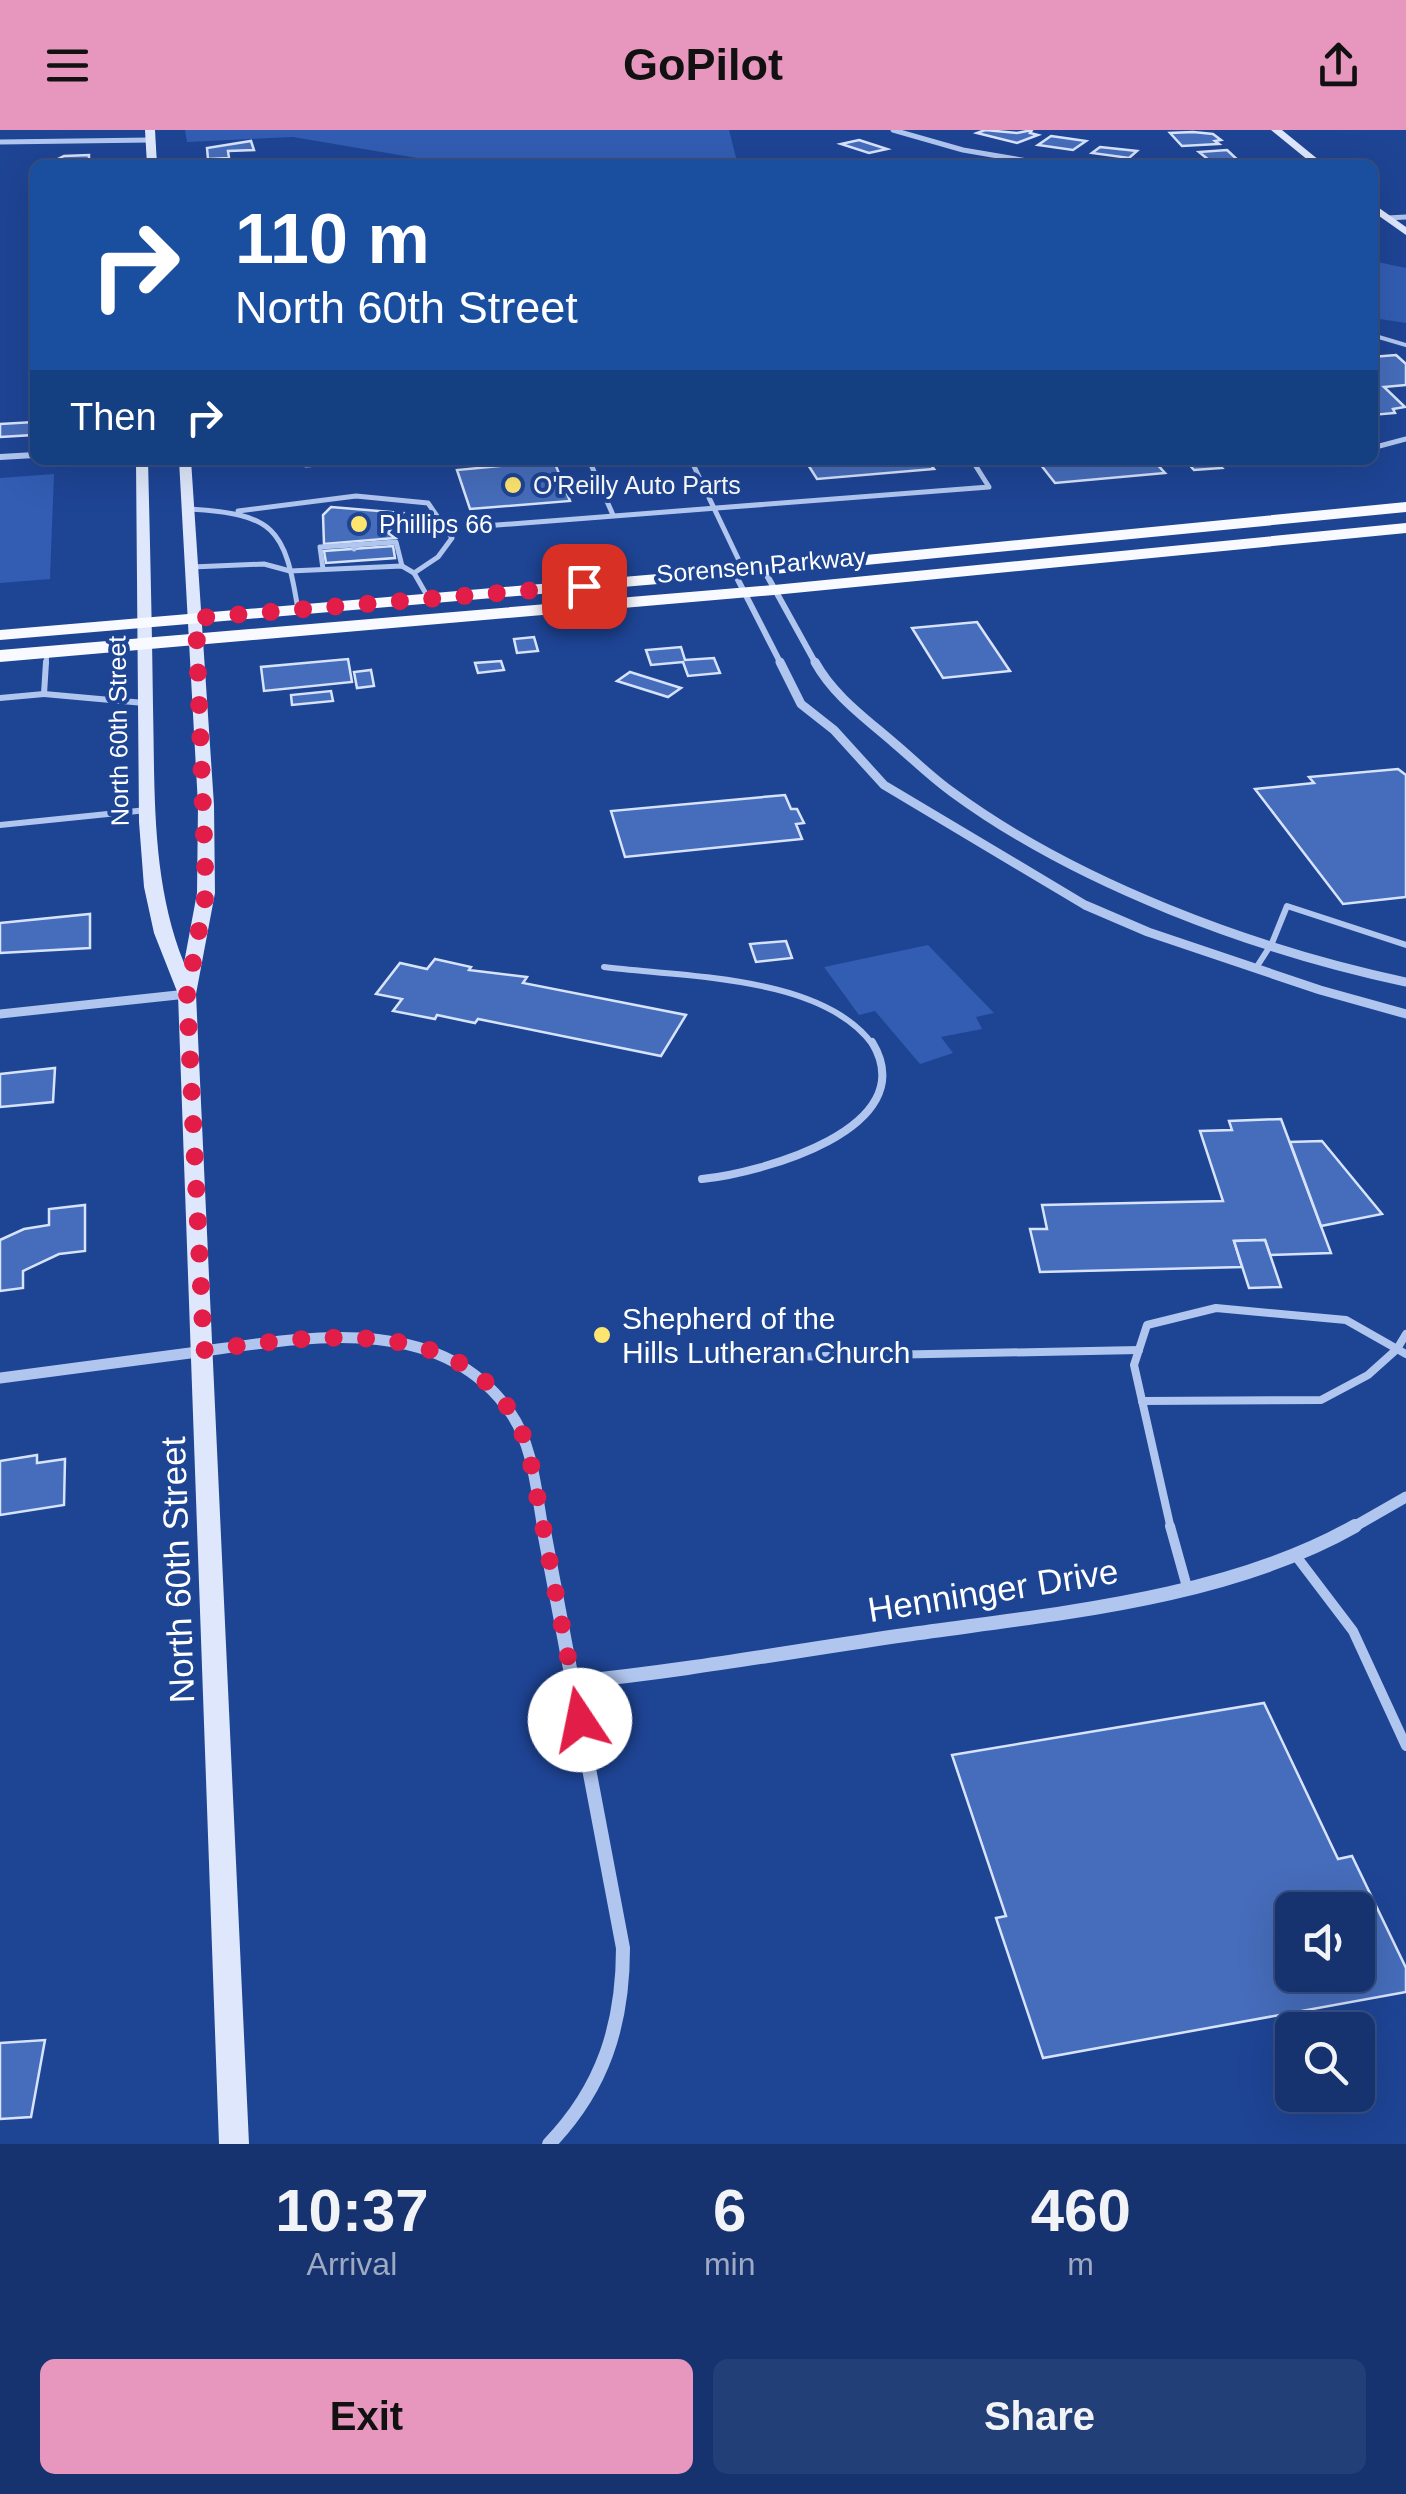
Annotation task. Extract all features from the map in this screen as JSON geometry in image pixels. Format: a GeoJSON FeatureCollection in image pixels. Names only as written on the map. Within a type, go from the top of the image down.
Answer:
{"type":"FeatureCollection","features":[{"type":"Feature","properties":{"kind":"main road"},"geometry":{"type":"LineString","coordinates":[[1276,130],[1314,160]]}},
{"type":"Feature","properties":{"kind":"main road"},"geometry":{"type":"LineString","coordinates":[[150,135],[152,160]]}},
{"type":"Feature","properties":{"kind":"main road"},"geometry":{"type":"LineString","coordinates":[[1378,211],[1406,232]]}},
{"type":"Feature","properties":{"kind":"main road","name":"North 60th Street"},"geometry":{"type":"LineString","coordinates":[[142,465],[144,704],[153,887],[162,933],[187,994]]}},
{"type":"Feature","properties":{"kind":"main road","name":"North 60th Street"},"geometry":{"type":"LineString","coordinates":[[185,465],[196,618],[206,893],[187,994],[234,2144]]}},
{"type":"Feature","properties":{"kind":"main road","name":"Sorensen Parkway"},"geometry":{"type":"LineString","coordinates":[[0,634],[764,570],[1406,508]]}},
{"type":"Feature","properties":{"kind":"main road","name":"Sorensen Parkway"},"geometry":{"type":"LineString","coordinates":[[0,656],[743,593],[1406,528]]}},
{"type":"Feature","properties":{"kind":"street"},"geometry":{"type":"LineString","coordinates":[[892,130],[963,150],[1022,160]]}},
{"type":"Feature","properties":{"kind":"street"},"geometry":{"type":"LineString","coordinates":[[0,142],[150,135]]}},
{"type":"Feature","properties":{"kind":"street"},"geometry":{"type":"LineString","coordinates":[[1387,218],[1406,217]]}},
{"type":"Feature","properties":{"kind":"street"},"geometry":{"type":"LineString","coordinates":[[0,457],[30,455]]}},
{"type":"Feature","properties":{"kind":"street"},"geometry":{"type":"LineString","coordinates":[[764,570],[830,688],[952,792],[1023,837],[1127,891],[1196,920],[1344,968],[1406,982]]}},
{"type":"Feature","properties":{"kind":"street"},"geometry":{"type":"LineString","coordinates":[[739,572],[743,593],[801,704],[834,730],[884,785],[1086,904],[1148,932],[1406,1014]]}},
{"type":"Feature","properties":{"kind":"street"},"geometry":{"type":"LineString","coordinates":[[0,1014],[187,994]]}},
{"type":"Feature","properties":{"kind":"street"},"geometry":{"type":"LineString","coordinates":[[0,1378],[311,1337],[397,1341],[442,1354],[485,1381],[508,1407],[528,1448],[623,1948],[625,1989],[612,2050],[596,2086],[567,2127],[549,2144]]}},
{"type":"Feature","properties":{"kind":"street","name":"Henninger Drive"},"geometry":{"type":"LineString","coordinates":[[573,1682],[1080,1608],[1187,1588],[1333,1536],[1406,1497]]}},
{"type":"Feature","properties":{"kind":"lane"},"geometry":{"type":"LineString","coordinates":[[1378,338],[1406,345]]}},
{"type":"Feature","properties":{"kind":"lane"},"geometry":{"type":"LineString","coordinates":[[1378,446],[1406,439]]}},
{"type":"Feature","properties":{"kind":"lane"},"geometry":{"type":"LineString","coordinates":[[591,465],[613,515]]}},
{"type":"Feature","properties":{"kind":"lane"},"geometry":{"type":"LineString","coordinates":[[693,465],[739,572]]}},
{"type":"Feature","properties":{"kind":"lane"},"geometry":{"type":"LineString","coordinates":[[484,526],[988,486],[975,465]]}},
{"type":"Feature","properties":{"kind":"lane"},"geometry":{"type":"LineString","coordinates":[[189,509],[238,511],[346,494],[392,495],[428,504],[452,538],[438,557],[414,574]]}},
{"type":"Feature","properties":{"kind":"lane"},"geometry":{"type":"LineString","coordinates":[[238,511],[274,528],[284,542],[298,610]]}},
{"type":"Feature","properties":{"kind":"lane"},"geometry":{"type":"LineString","coordinates":[[322,569],[320,548],[396,542],[402,566]]}},
{"type":"Feature","properties":{"kind":"lane"},"geometry":{"type":"LineString","coordinates":[[192,567],[264,564],[290,571],[357,564],[402,566],[414,574],[429,598]]}},
{"type":"Feature","properties":{"kind":"lane"},"geometry":{"type":"LineString","coordinates":[[44,694],[47,652]]}},
{"type":"Feature","properties":{"kind":"lane"},"geometry":{"type":"LineString","coordinates":[[0,698],[44,694],[144,704]]}},
{"type":"Feature","properties":{"kind":"lane"},"geometry":{"type":"LineString","coordinates":[[0,825],[147,810]]}},
{"type":"Feature","properties":{"kind":"lane"},"geometry":{"type":"LineString","coordinates":[[1256,968],[1288,906],[1406,944]]}},
{"type":"Feature","properties":{"kind":"lane"},"geometry":{"type":"LineString","coordinates":[[604,967],[797,997],[829,1008],[855,1024],[878,1051],[883,1071],[880,1087],[870,1110],[848,1130],[756,1172],[702,1179]]}},
{"type":"Feature","properties":{"kind":"lane"},"geometry":{"type":"LineString","coordinates":[[1187,1588],[1158,1484],[1134,1365],[1148,1326],[1216,1308],[1346,1320],[1401,1352]]}},
{"type":"Feature","properties":{"kind":"lane"},"geometry":{"type":"LineString","coordinates":[[1142,1402],[1320,1400],[1401,1352],[1406,1334]]}},
{"type":"Feature","properties":{"kind":"lane"},"geometry":{"type":"LineString","coordinates":[[780,1357],[1140,1350]]}},
{"type":"Feature","properties":{"kind":"lane"},"geometry":{"type":"LineString","coordinates":[[1293,1552],[1354,1630],[1406,1746]]}},
{"type":"Feature","properties":{"kind":"shaded area"},"geometry":{"type":"Polygon","coordinates":[[[185,130],[729,130],[737,160],[429,160],[293,137],[187,142],[185,130]]]}},
{"type":"Feature","properties":{"kind":"shaded area"},"geometry":{"type":"Polygon","coordinates":[[[1378,262],[1406,268],[1406,323],[1378,319],[1378,262]]]}},
{"type":"Feature","properties":{"kind":"shaded area"},"geometry":{"type":"Polygon","coordinates":[[[54,474],[50,579],[0,583],[0,478],[54,474]]]}},
{"type":"Feature","properties":{"kind":"shaded area"},"geometry":{"type":"Polygon","coordinates":[[[928,945],[994,1013],[976,1017],[982,1029],[941,1037],[953,1053],[920,1064],[875,1011],[859,1015],[824,967],[928,945]]]}},
{"type":"Feature","properties":{"kind":"building"},"geometry":{"type":"Polygon","coordinates":[[[1032,130],[1030,133],[1038,135],[1017,143],[977,133],[1032,130]]]}},
{"type":"Feature","properties":{"kind":"building"},"geometry":{"type":"Polygon","coordinates":[[[1170,133],[1213,134],[1221,140],[1215,141],[1219,144],[1182,146],[1170,133]]]}},
{"type":"Feature","properties":{"kind":"building"},"geometry":{"type":"Polygon","coordinates":[[[1051,136],[1086,141],[1073,150],[1038,145],[1051,136]]]}},
{"type":"Feature","properties":{"kind":"building"},"geometry":{"type":"Polygon","coordinates":[[[859,140],[887,149],[869,153],[841,144],[859,140]]]}},
{"type":"Feature","properties":{"kind":"building"},"geometry":{"type":"Polygon","coordinates":[[[251,141],[254,150],[228,151],[229,158],[208,159],[207,148],[251,141]]]}},
{"type":"Feature","properties":{"kind":"building"},"geometry":{"type":"Polygon","coordinates":[[[1100,147],[1137,151],[1129,158],[1092,153],[1100,147]]]}},
{"type":"Feature","properties":{"kind":"building"},"geometry":{"type":"Polygon","coordinates":[[[1227,150],[1238,160],[1209,160],[1199,152],[1227,150]]]}},
{"type":"Feature","properties":{"kind":"building"},"geometry":{"type":"Polygon","coordinates":[[[89,155],[89,160],[56,160],[89,155]]]}},
{"type":"Feature","properties":{"kind":"building"},"geometry":{"type":"Polygon","coordinates":[[[1396,355],[1406,364],[1406,385],[1384,387],[1405,407],[1393,409],[1395,413],[1378,414],[1378,356],[1396,355]]]}},
{"type":"Feature","properties":{"kind":"building"},"geometry":{"type":"Polygon","coordinates":[[[30,422],[30,435],[0,437],[0,424],[30,422]]]}},
{"type":"Feature","properties":{"kind":"building","name":"O'Reilly Auto Parts"},"geometry":{"type":"Polygon","coordinates":[[[556,465],[570,501],[470,509],[457,470],[556,465]]]}},
{"type":"Feature","properties":{"kind":"building"},"geometry":{"type":"Polygon","coordinates":[[[808,465],[931,465],[934,469],[817,479],[808,465]]]}},
{"type":"Feature","properties":{"kind":"building"},"geometry":{"type":"Polygon","coordinates":[[[1041,465],[1158,465],[1165,473],[1055,483],[1041,465]]]}},
{"type":"Feature","properties":{"kind":"building"},"geometry":{"type":"Polygon","coordinates":[[[1190,465],[1222,468],[1194,470],[1190,465]]]}},
{"type":"Feature","properties":{"kind":"building","name":"Phillips 66"},"geometry":{"type":"Polygon","coordinates":[[[331,507],[403,513],[388,533],[395,538],[324,544],[323,515],[331,507]]]}},
{"type":"Feature","properties":{"kind":"building"},"geometry":{"type":"Polygon","coordinates":[[[393,546],[395,558],[326,563],[324,551],[393,546]]]}},
{"type":"Feature","properties":{"kind":"building"},"geometry":{"type":"Polygon","coordinates":[[[977,622],[1010,671],[943,678],[912,628],[977,622]]]}},
{"type":"Feature","properties":{"kind":"building"},"geometry":{"type":"Polygon","coordinates":[[[534,637],[538,651],[517,653],[514,639],[534,637]]]}},
{"type":"Feature","properties":{"kind":"building"},"geometry":{"type":"Polygon","coordinates":[[[681,647],[685,660],[714,658],[720,673],[688,676],[683,662],[651,665],[646,650],[681,647]]]}},
{"type":"Feature","properties":{"kind":"building"},"geometry":{"type":"Polygon","coordinates":[[[348,659],[352,682],[264,691],[261,667],[348,659]]]}},
{"type":"Feature","properties":{"kind":"building"},"geometry":{"type":"Polygon","coordinates":[[[501,661],[504,670],[478,673],[475,663],[501,661]]]}},
{"type":"Feature","properties":{"kind":"building"},"geometry":{"type":"Polygon","coordinates":[[[371,670],[374,686],[357,688],[354,672],[371,670]]]}},
{"type":"Feature","properties":{"kind":"building"},"geometry":{"type":"Polygon","coordinates":[[[630,672],[681,688],[668,697],[617,681],[630,672]]]}},
{"type":"Feature","properties":{"kind":"building"},"geometry":{"type":"Polygon","coordinates":[[[331,691],[333,701],[292,705],[291,695],[331,691]]]}},
{"type":"Feature","properties":{"kind":"building"},"geometry":{"type":"Polygon","coordinates":[[[1398,769],[1406,775],[1406,897],[1343,904],[1255,789],[1314,783],[1309,777],[1398,769]]]}},
{"type":"Feature","properties":{"kind":"building"},"geometry":{"type":"Polygon","coordinates":[[[785,795],[804,823],[796,824],[802,839],[625,857],[611,811],[785,795]]]}},
{"type":"Feature","properties":{"kind":"building"},"geometry":{"type":"Polygon","coordinates":[[[90,914],[90,948],[0,953],[0,923],[90,914]]]}},
{"type":"Feature","properties":{"kind":"building"},"geometry":{"type":"Polygon","coordinates":[[[786,941],[792,958],[756,962],[750,944],[786,941]]]}},
{"type":"Feature","properties":{"kind":"building"},"geometry":{"type":"Polygon","coordinates":[[[435,959],[471,967],[469,970],[527,977],[523,983],[686,1015],[661,1056],[478,1019],[475,1023],[393,1011],[402,999],[376,994],[400,963],[427,969],[435,959]]]}},
{"type":"Feature","properties":{"kind":"building"},"geometry":{"type":"Polygon","coordinates":[[[55,1068],[53,1102],[0,1107],[0,1074],[55,1068]]]}},
{"type":"Feature","properties":{"kind":"building"},"geometry":{"type":"Polygon","coordinates":[[[1281,1119],[1331,1253],[1270,1255],[1265,1240],[1234,1241],[1242,1267],[1040,1272],[1030,1229],[1047,1229],[1042,1205],[1223,1201],[1200,1131],[1232,1130],[1229,1121],[1281,1119]]]}},
{"type":"Feature","properties":{"kind":"building"},"geometry":{"type":"Polygon","coordinates":[[[1322,1141],[1382,1214],[1321,1226],[1290,1142],[1322,1141]]]}},
{"type":"Feature","properties":{"kind":"building"},"geometry":{"type":"Polygon","coordinates":[[[85,1205],[85,1251],[59,1254],[23,1271],[23,1288],[0,1291],[0,1240],[24,1229],[49,1225],[49,1209],[85,1205]]]}},
{"type":"Feature","properties":{"kind":"building"},"geometry":{"type":"Polygon","coordinates":[[[1265,1240],[1281,1287],[1249,1288],[1234,1241],[1265,1240]]]}},
{"type":"Feature","properties":{"kind":"building"},"geometry":{"type":"Polygon","coordinates":[[[37,1455],[37,1463],[65,1459],[64,1505],[0,1515],[0,1461],[37,1455]]]}},
{"type":"Feature","properties":{"kind":"building"},"geometry":{"type":"Polygon","coordinates":[[[1264,1703],[1338,1859],[1352,1856],[1369,1892],[1275,1892],[1275,1992],[1375,1992],[1375,1904],[1406,1968],[1406,1992],[1296,2012],[1275,2012],[1275,2016],[1043,2058],[996,1918],[1006,1916],[952,1755],[1264,1703]]]}},
{"type":"Feature","properties":{"kind":"building"},"geometry":{"type":"Polygon","coordinates":[[[45,2040],[31,2117],[0,2119],[0,2043],[45,2040]]]}},
{"type":"Feature","properties":{"kind":"place","name":"O'Reilly Auto Parts"},"geometry":{"type":"Point","coordinates":[513,485]}},
{"type":"Feature","properties":{"kind":"place","name":"Phillips 66"},"geometry":{"type":"Point","coordinates":[359,524]}},
{"type":"Feature","properties":{"kind":"place","name":"Shepherd of the Hills Lutheran Church"},"geometry":{"type":"Point","coordinates":[602,1335]}},
{"type":"Feature","properties":{"kind":"route"},"geometry":{"type":"LineString","coordinates":[[580,1720],[528,1448],[508,1407],[485,1381],[442,1354],[397,1341],[311,1337],[204,1350],[187,994],[202,932],[206,893],[206,805],[196,618],[584,586]]}}]}
